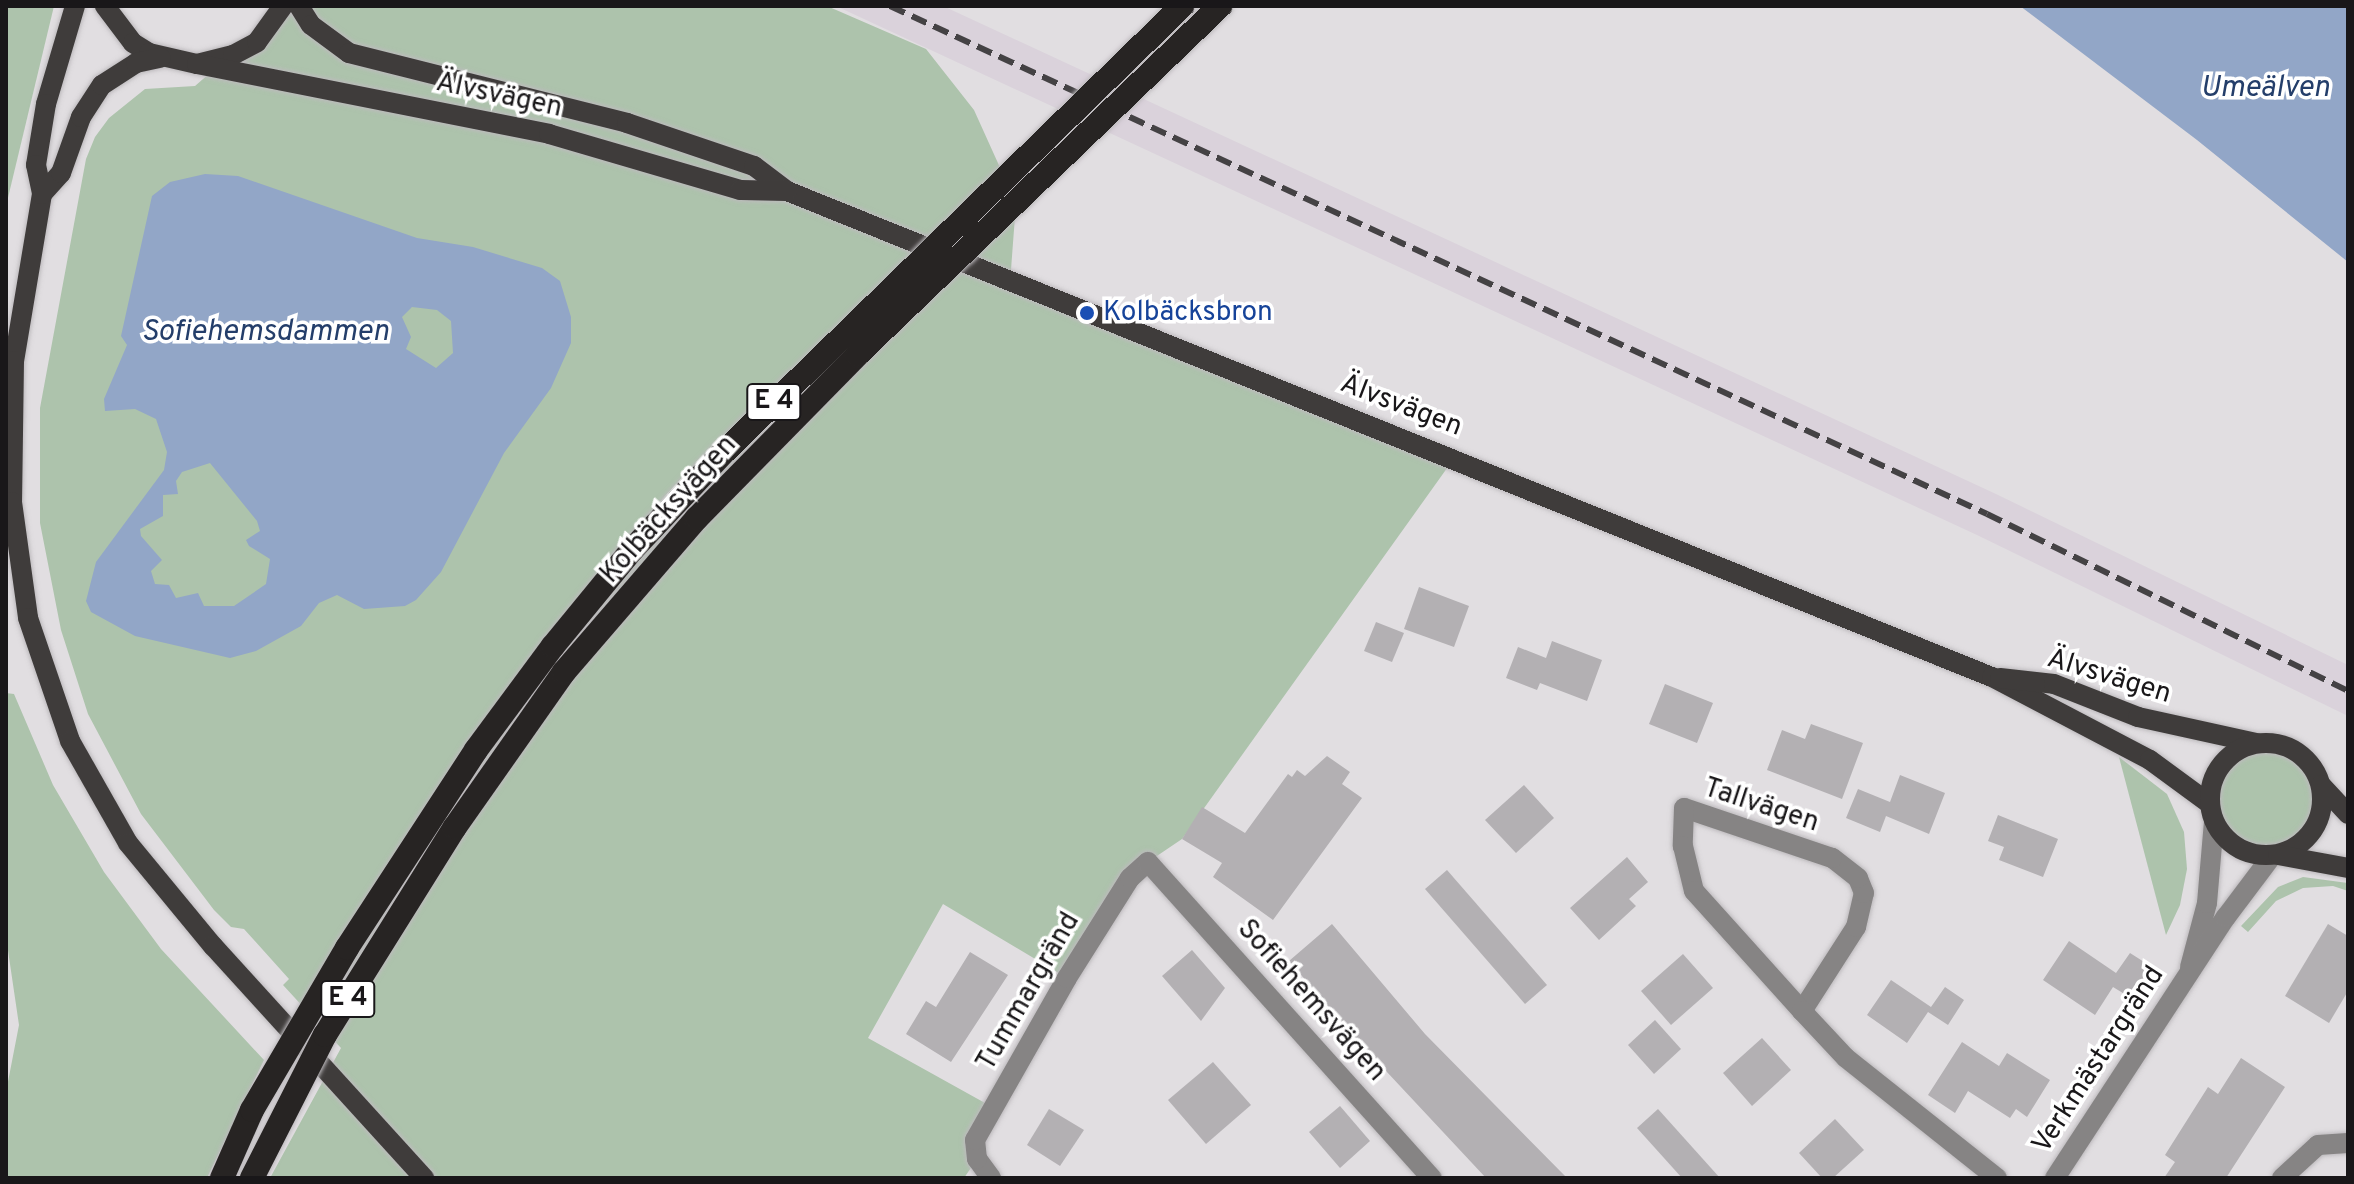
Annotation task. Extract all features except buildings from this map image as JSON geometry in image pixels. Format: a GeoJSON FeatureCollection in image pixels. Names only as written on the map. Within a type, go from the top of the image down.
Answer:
{"type":"FeatureCollection","features":[{"type":"Feature","properties":{"kind":"highway","name":"Kolbäcksvägen"},"geometry":{"type":"LineString","coordinates":[[222,1178],[252,1110],[347,948],[468,763],[553,646],[631,551],[723,453],[1182,6]]}},
{"type":"Feature","properties":{"kind":"highway","name":"Kolbäcksvägen"},"geometry":{"type":"LineString","coordinates":[[252,1178],[333,1022],[455,827],[564,672],[697,518],[857,355],[1220,6]]}},
{"type":"Feature","properties":{"kind":"main road"},"geometry":{"type":"LineString","coordinates":[[75,6],[46,104],[36,165],[42,194],[10,361],[10,449],[15,541],[28,618],[70,741],[128,843],[167,894],[424,1178]]}},
{"type":"Feature","properties":{"kind":"main road"},"geometry":{"type":"LineString","coordinates":[[105,6],[133,43],[160,58]]}},
{"type":"Feature","properties":{"kind":"main road"},"geometry":{"type":"LineString","coordinates":[[197,64],[233,55],[257,42],[283,6]]}},
{"type":"Feature","properties":{"kind":"main road","name":"Älvsvägen"},"geometry":{"type":"LineString","coordinates":[[299,6],[311,25],[349,53],[685,140],[754,166],[787,191],[1992,677],[2150,760],[2212,813]]}},
{"type":"Feature","properties":{"kind":"main road"},"geometry":{"type":"LineString","coordinates":[[42,194],[61,173],[81,117],[102,85],[136,63],[160,58]]}},
{"type":"Feature","properties":{"kind":"main road","name":"Älvsvägen"},"geometry":{"type":"LineString","coordinates":[[160,58],[549,134],[740,190],[787,191]]}},
{"type":"Feature","properties":{"kind":"main road","name":"Älvsvägen"},"geometry":{"type":"LineString","coordinates":[[1992,677],[2054,684],[2163,724],[2256,743]]}},
{"type":"Feature","properties":{"kind":"main road"},"geometry":{"type":"LineString","coordinates":[[2348,814],[2321,785],[2298,751],[2256,743],[2222,764],[2212,813],[2230,842],[2252,854],[2348,868]]}},
{"type":"Feature","properties":{"kind":"main road"},"geometry":{"type":"LineString","coordinates":[[2275,855],[2295,848],[2318,821],[2321,785]]}},
{"type":"Feature","properties":{"kind":"street","name":"Tallvägen"},"geometry":{"type":"LineString","coordinates":[[1802,1011],[1856,927],[1864,893],[1858,878],[1832,858],[1684,808],[1684,859],[1694,891],[1802,1011],[1872,1082],[1997,1178]]}},
{"type":"Feature","properties":{"kind":"street","name":"Verkmästargränd"},"geometry":{"type":"LineString","coordinates":[[2189,972],[2207,903],[2212,813]]}},
{"type":"Feature","properties":{"kind":"street","name":"Verkmästargränd"},"geometry":{"type":"LineString","coordinates":[[2055,1178],[2189,972],[2275,855]]}},
{"type":"Feature","properties":{"kind":"street","name":"Tummargränd"},"geometry":{"type":"LineString","coordinates":[[991,1178],[977,1159],[975,1140],[1067,978],[1130,878],[1148,862]]}},
{"type":"Feature","properties":{"kind":"street","name":"Sofiehemsvägen"},"geometry":{"type":"LineString","coordinates":[[1148,862],[1432,1178]]}},
{"type":"Feature","properties":{"kind":"street"},"geometry":{"type":"LineString","coordinates":[[2282,1178],[2318,1145],[2348,1143]]}},
{"type":"Feature","properties":{"kind":"shaded area"},"geometry":{"type":"Polygon","coordinates":[[[836,6],[943,6],[1996,494],[2348,665],[2348,716],[1977,535],[836,6]]]}},
{"type":"Feature","properties":{"kind":"green space"},"geometry":{"type":"Polygon","coordinates":[[[6,6],[54,6],[6,206],[6,6]]]}},
{"type":"Feature","properties":{"kind":"green space"},"geometry":{"type":"Polygon","coordinates":[[[287,6],[827,6],[926,49],[974,110],[1016,203],[1010,283],[1455,457],[1182,839],[1148,862],[1067,978],[943,904],[868,1038],[994,1108],[977,1159],[964,1178],[270,1178],[341,1048],[283,985],[289,979],[244,929],[231,927],[214,910],[141,814],[88,714],[61,630],[40,523],[40,408],[86,159],[95,137],[109,118],[145,89],[195,86],[287,6]]]}},
{"type":"Feature","properties":{"kind":"green space"},"geometry":{"type":"Polygon","coordinates":[[[6,693],[14,694],[53,785],[104,872],[161,949],[264,1060],[207,1178],[6,1178],[6,1092],[19,1025],[6,937],[6,693]]]}},
{"type":"Feature","properties":{"kind":"green space"},"geometry":{"type":"Polygon","coordinates":[[[2266,743],[2288,747],[2306,759],[2318,777],[2322,799],[2318,821],[2306,839],[2288,851],[2266,855],[2244,851],[2226,839],[2214,821],[2210,799],[2214,777],[2226,759],[2244,747],[2266,743]]]}},
{"type":"Feature","properties":{"kind":"green space"},"geometry":{"type":"Polygon","coordinates":[[[2119,757],[2167,794],[2184,832],[2187,869],[2180,905],[2166,935],[2119,757]]]}},
{"type":"Feature","properties":{"kind":"green space"},"geometry":{"type":"Polygon","coordinates":[[[2303,877],[2348,883],[2348,891],[2333,886],[2303,888],[2276,901],[2248,932],[2241,926],[2278,887],[2303,877]]]}},
{"type":"Feature","properties":{"kind":"water","name":"Umeälven"},"geometry":{"type":"Polygon","coordinates":[[[2020,6],[2348,6],[2348,262],[2197,140],[2020,6]]]}},
{"type":"Feature","properties":{"kind":"water","name":"Sofiehemsdammen"},"geometry":{"type":"Polygon","coordinates":[[[205,174],[238,176],[417,238],[473,247],[542,268],[560,281],[571,317],[571,343],[551,388],[504,453],[441,572],[416,600],[405,606],[364,609],[337,595],[319,603],[301,626],[256,651],[230,658],[135,636],[91,612],[86,601],[96,562],[164,470],[167,452],[156,419],[135,409],[105,411],[104,399],[127,345],[121,336],[152,196],[170,182],[205,174]],[[412,307],[402,317],[411,337],[406,349],[436,368],[453,353],[451,321],[437,310],[412,307]],[[210,463],[182,472],[176,481],[178,494],[163,495],[163,516],[140,529],[141,536],[162,560],[151,571],[155,584],[169,585],[176,598],[198,593],[204,606],[234,606],[266,584],[270,559],[249,546],[246,540],[260,531],[257,521],[210,463]]]}},
{"type":"Feature","properties":{"kind":"railway"},"geometry":{"type":"LineString","coordinates":[[890,6],[1987,514],[2348,691]]}},
{"type":"Feature","properties":{"kind":"place","name":"Kolbäcksbron"},"geometry":{"type":"Point","coordinates":[1087,313]}}]}
